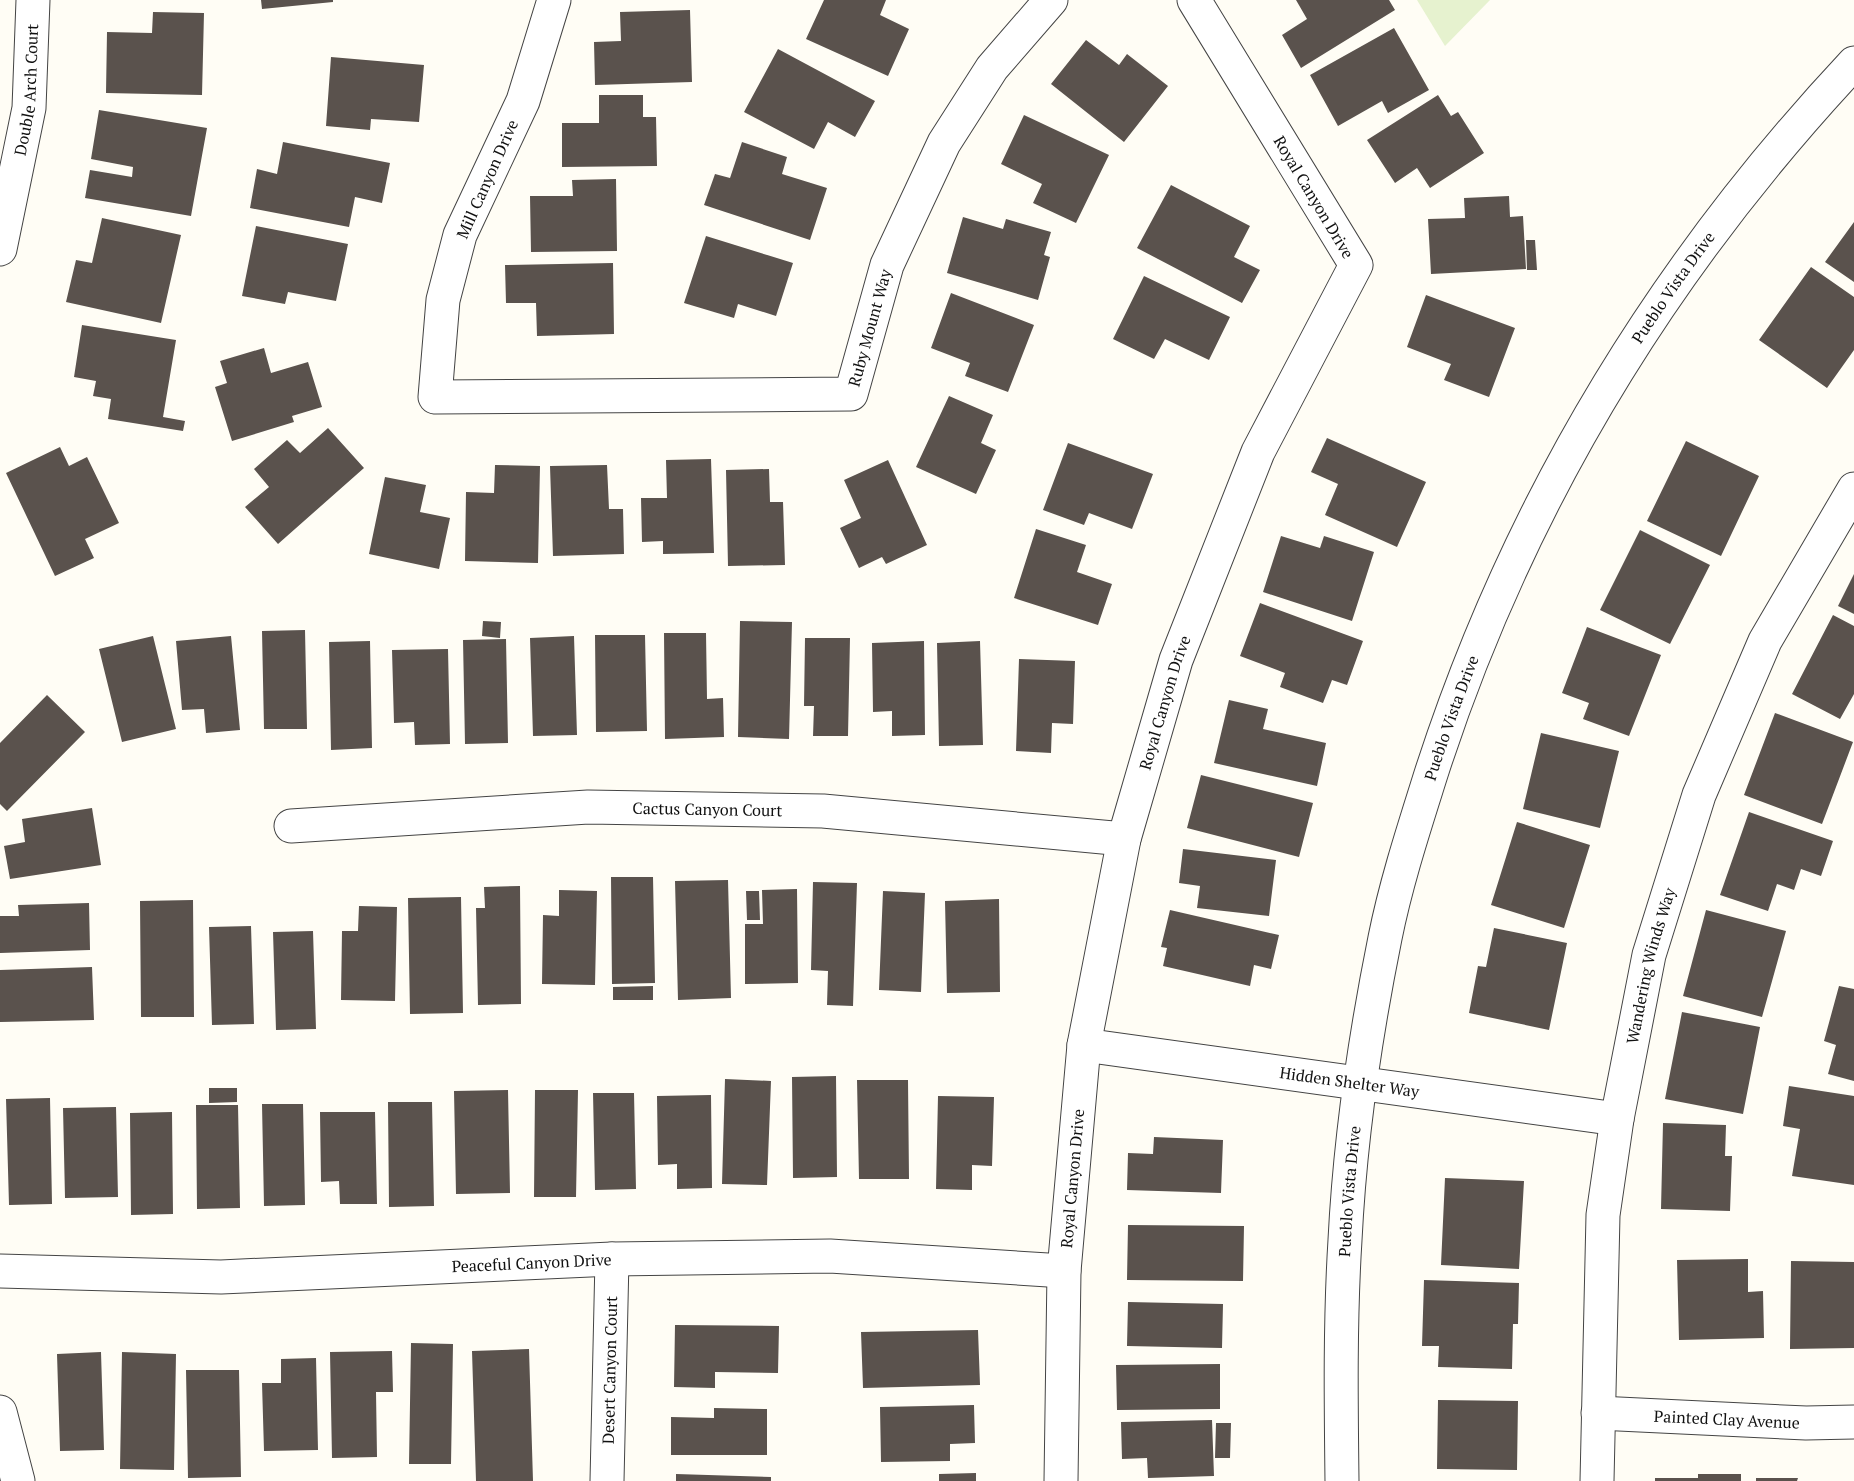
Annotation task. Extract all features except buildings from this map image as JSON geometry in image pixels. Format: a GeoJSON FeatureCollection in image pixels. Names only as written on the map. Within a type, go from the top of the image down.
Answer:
{"type":"FeatureCollection","features":[{"type":"Feature","properties":{"kind":"street","name":"Double Arch Court"},"geometry":{"type":"LineString","coordinates":[[0,249],[29,108],[33,0]]}},
{"type":"Feature","properties":{"kind":"street","name":"Mill Canyon Drive"},"geometry":{"type":"LineString","coordinates":[[435,397],[444,300],[460,235],[523,101],[554,7],[554,0]]}},
{"type":"Feature","properties":{"kind":"street","name":"Ruby Mount Way"},"geometry":{"type":"LineString","coordinates":[[435,397],[851,394],[887,265],[944,143],[992,68],[1051,0]]}},
{"type":"Feature","properties":{"kind":"street","name":"Royal Canyon Drive"},"geometry":{"type":"LineString","coordinates":[[1061,1481],[1064,1270],[1084,1045],[1124,839],[1176,660],[1258,452],[1356,265],[1194,0]]}},
{"type":"Feature","properties":{"kind":"street","name":"Pueblo Vista Drive"},"geometry":{"type":"LineString","coordinates":[[1342,1481],[1341,1343],[1344,1261],[1348,1188],[1360,1083],[1385,935],[1409,843],[1469,664],[1520,547],[1575,440],[1651,317],[1687,265],[1762,167],[1854,63]]}},
{"type":"Feature","properties":{"kind":"street","name":"Wandering Winds Way"},"geometry":{"type":"LineString","coordinates":[[1597,1481],[1603,1215],[1617,1119],[1649,955],[1699,795],[1765,641],[1854,489]]}},
{"type":"Feature","properties":{"kind":"street","name":"Cactus Canyon Court"},"geometry":{"type":"LineString","coordinates":[[291,826],[588,807],[658,808],[823,811],[1124,839]]}},
{"type":"Feature","properties":{"kind":"street","name":"Hidden Shelter Way"},"geometry":{"type":"LineString","coordinates":[[1084,1045],[1617,1119]]}},
{"type":"Feature","properties":{"kind":"street","name":"Peaceful Canyon Drive"},"geometry":{"type":"LineString","coordinates":[[0,1271],[221,1277],[612,1260],[830,1256],[1064,1270]]}},
{"type":"Feature","properties":{"kind":"street","name":"Desert Canyon Court"},"geometry":{"type":"LineString","coordinates":[[607,1481],[612,1260]]}},
{"type":"Feature","properties":{"kind":"street"},"geometry":{"type":"LineString","coordinates":[[0,1412],[18,1481]]}},
{"type":"Feature","properties":{"kind":"street","name":"Painted Clay Avenue"},"geometry":{"type":"LineString","coordinates":[[1598,1413],[1806,1423],[1854,1422]]}},
{"type":"Feature","properties":{"kind":"green space"},"geometry":{"type":"Polygon","coordinates":[[[1417,0],[1490,0],[1445,46],[1417,0]]]}}]}
